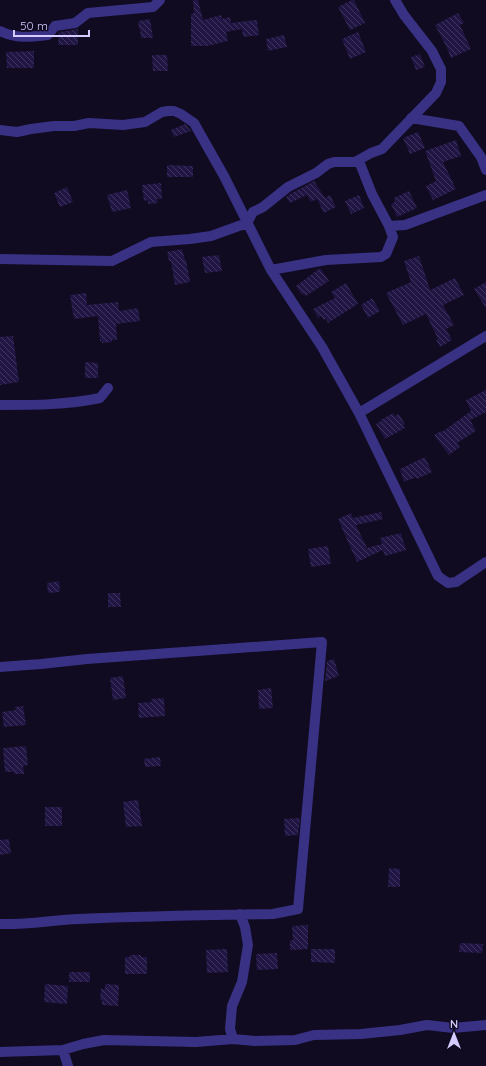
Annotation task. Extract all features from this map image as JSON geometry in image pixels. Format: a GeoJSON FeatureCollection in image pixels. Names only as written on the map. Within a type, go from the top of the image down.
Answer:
{"type":"FeatureCollection","features":[{"type":"Feature","properties":{"kind":"street"},"geometry":{"type":"LineString","coordinates":[[0,31],[9,35],[25,38],[48,35],[55,26],[75,23],[88,13],[153,7],[160,0]]}},
{"type":"Feature","properties":{"kind":"street"},"geometry":{"type":"LineString","coordinates":[[0,259],[112,261],[151,242],[211,236],[247,223],[253,212],[263,207],[288,187],[316,173],[328,164],[334,162],[359,161],[371,153],[382,149],[436,92],[441,82],[441,70],[432,51],[404,15],[395,0]]}},
{"type":"Feature","properties":{"kind":"street"},"geometry":{"type":"LineString","coordinates":[[0,130],[17,132],[31,129],[74,126],[89,123],[123,125],[146,122],[168,110],[181,114],[194,122],[224,176],[270,270],[322,348],[359,413],[438,576],[448,583],[456,582],[486,562]]}},
{"type":"Feature","properties":{"kind":"street"},"geometry":{"type":"LineString","coordinates":[[411,118],[458,126],[481,157],[486,170]]}},
{"type":"Feature","properties":{"kind":"street"},"geometry":{"type":"LineString","coordinates":[[270,270],[326,260],[381,257],[386,254],[393,237],[389,226],[372,194],[359,161]]}},
{"type":"Feature","properties":{"kind":"street"},"geometry":{"type":"LineString","coordinates":[[389,226],[405,225],[486,195]]}},
{"type":"Feature","properties":{"kind":"street"},"geometry":{"type":"LineString","coordinates":[[359,413],[486,336]]}},
{"type":"Feature","properties":{"kind":"street"},"geometry":{"type":"LineString","coordinates":[[0,404],[40,404],[86,401],[100,398],[108,388]]}},
{"type":"Feature","properties":{"kind":"street"},"geometry":{"type":"LineString","coordinates":[[0,667],[87,659],[322,642],[298,909],[272,914],[83,919],[0,924]]}},
{"type":"Feature","properties":{"kind":"street"},"geometry":{"type":"LineString","coordinates":[[233,1039],[230,1029],[232,1006],[242,982],[248,945],[245,927],[240,914]]}},
{"type":"Feature","properties":{"kind":"street"},"geometry":{"type":"LineString","coordinates":[[0,1052],[63,1050],[104,1040],[196,1042],[233,1039],[255,1041],[296,1040],[314,1035],[361,1034],[400,1030],[427,1025],[453,1028],[486,1025]]}},
{"type":"Feature","properties":{"kind":"street"},"geometry":{"type":"LineString","coordinates":[[63,1050],[68,1066]]}},
{"type":"Feature","properties":{"kind":"building"},"geometry":{"type":"Polygon","coordinates":[[[193,0],[198,0],[203,20],[221,15],[222,19],[230,17],[231,23],[257,20],[259,35],[243,37],[242,29],[226,32],[228,41],[207,46],[191,46],[191,14],[194,13],[193,0]]]}},
{"type":"Feature","properties":{"kind":"building"},"geometry":{"type":"Polygon","coordinates":[[[354,0],[365,23],[350,30],[338,7],[354,0]]]}},
{"type":"Feature","properties":{"kind":"building"},"geometry":{"type":"Polygon","coordinates":[[[458,13],[464,23],[460,25],[471,49],[451,58],[435,25],[458,13]]]}},
{"type":"Feature","properties":{"kind":"building"},"geometry":{"type":"Polygon","coordinates":[[[150,19],[153,38],[141,38],[138,21],[150,19]]]}},
{"type":"Feature","properties":{"kind":"building"},"geometry":{"type":"Polygon","coordinates":[[[78,29],[78,45],[58,45],[59,32],[78,29]]]}},
{"type":"Feature","properties":{"kind":"building"},"geometry":{"type":"Polygon","coordinates":[[[358,32],[366,52],[350,59],[342,39],[358,32]]]}},
{"type":"Feature","properties":{"kind":"building"},"geometry":{"type":"Polygon","coordinates":[[[284,35],[287,47],[268,51],[266,39],[284,35]]]}},
{"type":"Feature","properties":{"kind":"building"},"geometry":{"type":"Polygon","coordinates":[[[34,51],[34,68],[7,68],[6,52],[34,51]]]}},
{"type":"Feature","properties":{"kind":"building"},"geometry":{"type":"Polygon","coordinates":[[[420,54],[425,67],[416,70],[411,57],[420,54]]]}},
{"type":"Feature","properties":{"kind":"building"},"geometry":{"type":"Polygon","coordinates":[[[152,55],[167,55],[168,71],[153,71],[152,55]]]}},
{"type":"Feature","properties":{"kind":"building"},"geometry":{"type":"Polygon","coordinates":[[[185,124],[191,131],[174,137],[171,130],[185,124]]]}},
{"type":"Feature","properties":{"kind":"building"},"geometry":{"type":"Polygon","coordinates":[[[418,132],[425,148],[410,154],[403,138],[418,132]]]}},
{"type":"Feature","properties":{"kind":"building"},"geometry":{"type":"Polygon","coordinates":[[[456,140],[461,156],[443,162],[456,189],[433,200],[426,186],[436,181],[425,151],[456,140]]]}},
{"type":"Feature","properties":{"kind":"building"},"geometry":{"type":"Polygon","coordinates":[[[167,165],[193,166],[193,177],[167,177],[167,165]]]}},
{"type":"Feature","properties":{"kind":"building"},"geometry":{"type":"Polygon","coordinates":[[[314,181],[325,198],[330,195],[336,207],[324,213],[317,199],[311,202],[307,195],[290,203],[286,197],[314,181]]]}},
{"type":"Feature","properties":{"kind":"building"},"geometry":{"type":"Polygon","coordinates":[[[161,183],[162,199],[157,199],[158,203],[148,204],[148,200],[144,201],[142,185],[161,183]]]}},
{"type":"Feature","properties":{"kind":"building"},"geometry":{"type":"Polygon","coordinates":[[[67,187],[73,202],[60,207],[54,193],[67,187]]]}},
{"type":"Feature","properties":{"kind":"building"},"geometry":{"type":"Polygon","coordinates":[[[127,190],[131,208],[112,212],[107,195],[127,190]]]}},
{"type":"Feature","properties":{"kind":"building"},"geometry":{"type":"Polygon","coordinates":[[[409,191],[417,208],[397,217],[391,204],[395,202],[394,198],[409,191]]]}},
{"type":"Feature","properties":{"kind":"building"},"geometry":{"type":"Polygon","coordinates":[[[359,195],[364,208],[351,214],[345,201],[359,195]]]}},
{"type":"Feature","properties":{"kind":"building"},"geometry":{"type":"Polygon","coordinates":[[[182,249],[186,260],[190,282],[175,285],[171,261],[169,261],[167,252],[182,249]]]}},
{"type":"Feature","properties":{"kind":"building"},"geometry":{"type":"Polygon","coordinates":[[[219,255],[222,271],[205,273],[202,257],[219,255]]]}},
{"type":"Feature","properties":{"kind":"building"},"geometry":{"type":"Polygon","coordinates":[[[419,256],[430,290],[455,278],[464,295],[443,305],[454,325],[446,329],[452,340],[440,347],[436,340],[438,339],[426,314],[403,325],[386,293],[411,282],[404,261],[419,256]]]}},
{"type":"Feature","properties":{"kind":"building"},"geometry":{"type":"Polygon","coordinates":[[[320,268],[329,281],[306,296],[304,294],[302,295],[296,286],[320,268]]]}},
{"type":"Feature","properties":{"kind":"building"},"geometry":{"type":"Polygon","coordinates":[[[486,282],[486,308],[474,289],[486,282]]]}},
{"type":"Feature","properties":{"kind":"building"},"geometry":{"type":"Polygon","coordinates":[[[346,283],[358,304],[328,323],[326,319],[324,320],[321,316],[318,318],[313,309],[335,298],[331,292],[346,283]]]}},
{"type":"Feature","properties":{"kind":"building"},"geometry":{"type":"Polygon","coordinates":[[[86,293],[87,305],[118,302],[119,311],[138,308],[140,321],[116,324],[117,340],[102,343],[102,341],[100,341],[98,316],[74,319],[70,295],[86,293]]]}},
{"type":"Feature","properties":{"kind":"building"},"geometry":{"type":"Polygon","coordinates":[[[372,298],[380,311],[368,318],[361,305],[372,298]]]}},
{"type":"Feature","properties":{"kind":"building"},"geometry":{"type":"Polygon","coordinates":[[[13,336],[19,382],[0,385],[0,337],[13,336]]]}},
{"type":"Feature","properties":{"kind":"building"},"geometry":{"type":"Polygon","coordinates":[[[85,362],[98,363],[98,378],[85,378],[85,362]]]}},
{"type":"Feature","properties":{"kind":"building"},"geometry":{"type":"Polygon","coordinates":[[[486,390],[486,412],[470,420],[476,431],[457,443],[460,447],[449,455],[434,435],[441,431],[442,432],[471,411],[466,400],[486,390]]]}},
{"type":"Feature","properties":{"kind":"building"},"geometry":{"type":"Polygon","coordinates":[[[393,413],[395,416],[399,414],[405,424],[403,425],[405,428],[385,439],[376,424],[393,413]]]}},
{"type":"Feature","properties":{"kind":"building"},"geometry":{"type":"Polygon","coordinates":[[[425,457],[432,472],[417,479],[416,477],[404,482],[400,469],[425,457]]]}},
{"type":"Feature","properties":{"kind":"building"},"geometry":{"type":"Polygon","coordinates":[[[381,512],[383,519],[356,525],[367,548],[382,544],[380,538],[401,533],[406,550],[385,556],[383,550],[357,562],[338,519],[351,513],[353,518],[381,512]]]}},
{"type":"Feature","properties":{"kind":"building"},"geometry":{"type":"Polygon","coordinates":[[[328,546],[331,564],[311,567],[308,549],[328,546]]]}},
{"type":"Feature","properties":{"kind":"building"},"geometry":{"type":"Polygon","coordinates":[[[59,581],[60,592],[48,593],[47,583],[59,581]]]}},
{"type":"Feature","properties":{"kind":"building"},"geometry":{"type":"Polygon","coordinates":[[[108,593],[120,593],[121,607],[108,607],[108,593]]]}},
{"type":"Feature","properties":{"kind":"building"},"geometry":{"type":"Polygon","coordinates":[[[334,659],[339,676],[325,681],[327,661],[334,659]]]}},
{"type":"Feature","properties":{"kind":"building"},"geometry":{"type":"Polygon","coordinates":[[[123,676],[126,698],[113,700],[110,678],[123,676]]]}},
{"type":"Feature","properties":{"kind":"building"},"geometry":{"type":"Polygon","coordinates":[[[271,688],[273,708],[259,709],[258,690],[271,688]]]}},
{"type":"Feature","properties":{"kind":"building"},"geometry":{"type":"Polygon","coordinates":[[[164,698],[165,716],[139,718],[138,703],[152,702],[151,699],[164,698]]]}},
{"type":"Feature","properties":{"kind":"building"},"geometry":{"type":"Polygon","coordinates":[[[23,706],[26,725],[4,727],[2,712],[16,710],[15,707],[23,706]]]}},
{"type":"Feature","properties":{"kind":"building"},"geometry":{"type":"Polygon","coordinates":[[[26,746],[28,765],[23,766],[24,774],[5,772],[3,748],[26,746]]]}},
{"type":"Feature","properties":{"kind":"building"},"geometry":{"type":"Polygon","coordinates":[[[160,757],[161,766],[145,767],[144,759],[160,757]]]}},
{"type":"Feature","properties":{"kind":"building"},"geometry":{"type":"Polygon","coordinates":[[[138,800],[142,826],[126,827],[123,802],[138,800]]]}},
{"type":"Feature","properties":{"kind":"building"},"geometry":{"type":"Polygon","coordinates":[[[45,807],[62,807],[62,826],[45,826],[45,807]]]}},
{"type":"Feature","properties":{"kind":"building"},"geometry":{"type":"Polygon","coordinates":[[[300,818],[298,835],[285,836],[284,819],[300,818]]]}},
{"type":"Feature","properties":{"kind":"building"},"geometry":{"type":"Polygon","coordinates":[[[9,839],[11,853],[0,855],[0,840],[9,839]]]}},
{"type":"Feature","properties":{"kind":"building"},"geometry":{"type":"Polygon","coordinates":[[[389,868],[400,869],[400,887],[388,887],[389,868]]]}},
{"type":"Feature","properties":{"kind":"building"},"geometry":{"type":"Polygon","coordinates":[[[308,925],[308,949],[290,950],[290,941],[293,940],[292,926],[308,925]]]}},
{"type":"Feature","properties":{"kind":"building"},"geometry":{"type":"Polygon","coordinates":[[[460,943],[483,944],[482,953],[459,952],[460,943]]]}},
{"type":"Feature","properties":{"kind":"building"},"geometry":{"type":"Polygon","coordinates":[[[227,949],[228,972],[207,973],[206,950],[227,949]]]}},
{"type":"Feature","properties":{"kind":"building"},"geometry":{"type":"Polygon","coordinates":[[[311,949],[335,949],[335,963],[311,962],[311,949]]]}},
{"type":"Feature","properties":{"kind":"building"},"geometry":{"type":"Polygon","coordinates":[[[277,953],[278,969],[257,970],[256,954],[277,953]]]}},
{"type":"Feature","properties":{"kind":"building"},"geometry":{"type":"Polygon","coordinates":[[[130,955],[141,955],[141,957],[147,957],[147,974],[125,974],[125,957],[130,957],[130,955]]]}},
{"type":"Feature","properties":{"kind":"building"},"geometry":{"type":"Polygon","coordinates":[[[69,972],[90,972],[90,982],[69,982],[69,972]]]}},
{"type":"Feature","properties":{"kind":"building"},"geometry":{"type":"Polygon","coordinates":[[[45,984],[68,986],[67,1004],[44,1002],[45,984]]]}},
{"type":"Feature","properties":{"kind":"building"},"geometry":{"type":"Polygon","coordinates":[[[105,984],[119,985],[118,1006],[102,1005],[102,1000],[100,1000],[101,989],[105,989],[105,984]]]}}]}
